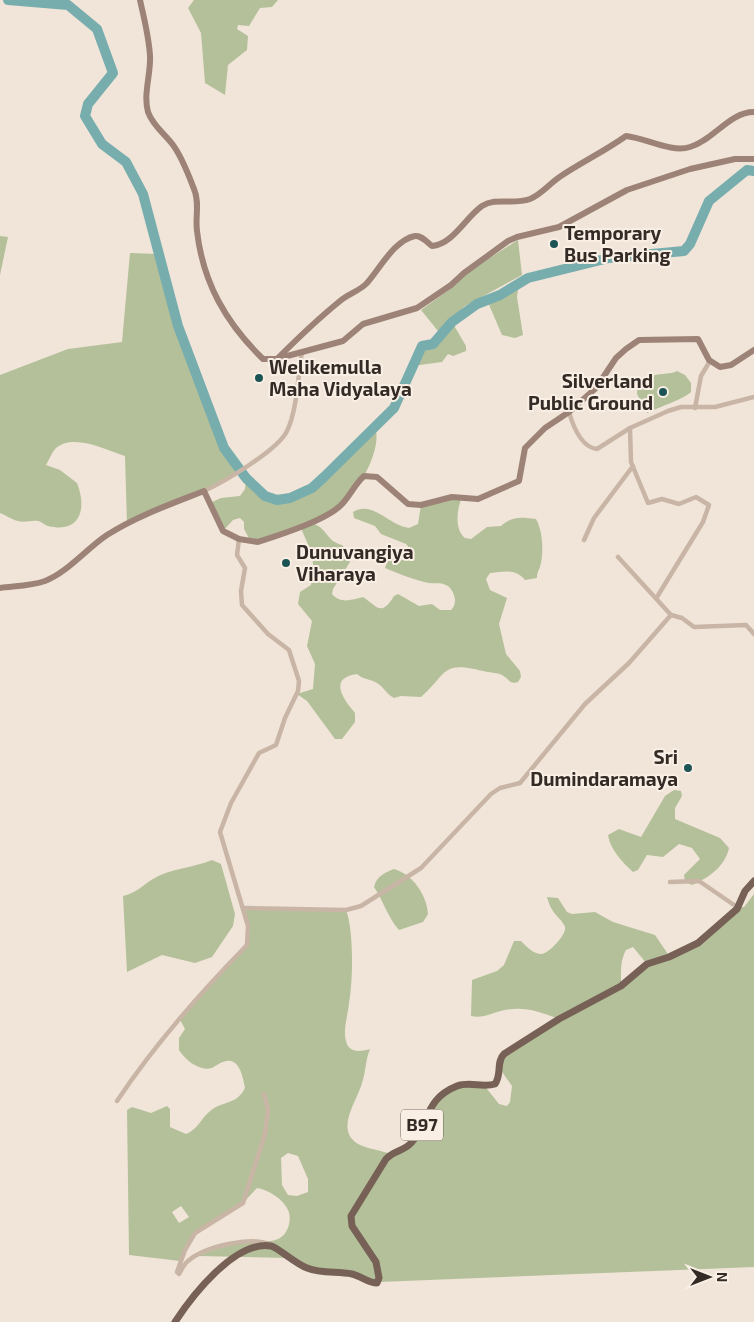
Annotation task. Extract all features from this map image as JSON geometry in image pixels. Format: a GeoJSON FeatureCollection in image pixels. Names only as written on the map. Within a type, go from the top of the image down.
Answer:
{"type":"FeatureCollection","features":[{"type":"Feature","properties":{"kind":"main road","name":"B97"},"geometry":{"type":"LineString","coordinates":[[274,1247],[294,1262],[315,1271],[352,1274],[377,1283],[379,1278],[376,1262],[352,1226],[352,1216],[386,1159],[390,1154],[413,1142],[428,1110],[440,1096],[466,1083],[495,1084],[498,1077],[500,1058],[504,1054],[559,1019],[621,986],[647,964],[670,957],[698,943],[737,907],[743,900],[745,891],[754,881]]}},
{"type":"Feature","properties":{"kind":"main road"},"geometry":{"type":"LineString","coordinates":[[175,1322],[184,1309],[227,1262],[258,1247],[274,1247]]}},
{"type":"Feature","properties":{"kind":"street"},"geometry":{"type":"LineString","coordinates":[[140,0],[150,57],[146,88],[148,112],[156,127],[174,146],[195,191],[198,208],[196,229],[205,267],[218,301],[235,329],[263,359],[276,360],[343,341],[367,322],[417,308],[451,286],[464,273],[518,236],[559,227],[627,190],[690,169],[735,158],[754,159]]}},
{"type":"Feature","properties":{"kind":"street"},"geometry":{"type":"LineString","coordinates":[[276,360],[332,308],[365,286],[397,247],[415,236],[420,237],[432,246],[439,245],[460,228],[474,212],[490,201],[513,203],[530,199],[546,189],[559,177],[596,157],[626,136],[642,137],[676,149],[691,147],[720,130],[737,115],[754,112]]}},
{"type":"Feature","properties":{"kind":"street"},"geometry":{"type":"LineString","coordinates":[[204,491],[223,531],[239,540],[258,542],[328,513],[340,506],[356,483],[364,476],[377,477],[408,504],[421,505],[452,496],[478,499],[519,481],[525,448],[545,428],[569,412],[596,388],[616,358],[639,340],[698,339],[710,361],[720,368],[732,365],[754,350]]}},
{"type":"Feature","properties":{"kind":"street"},"geometry":{"type":"LineString","coordinates":[[0,588],[45,581],[58,574],[107,535],[153,511],[204,491],[272,448],[288,431],[302,352]]}},
{"type":"Feature","properties":{"kind":"street"},"geometry":{"type":"LineString","coordinates":[[694,408],[701,376],[710,361]]}},
{"type":"Feature","properties":{"kind":"street"},"geometry":{"type":"LineString","coordinates":[[569,412],[574,428],[583,440],[595,449],[605,446],[630,428],[668,411],[681,407],[726,406],[754,396]]}},
{"type":"Feature","properties":{"kind":"street"},"geometry":{"type":"LineString","coordinates":[[630,428],[633,466],[648,503],[662,500],[679,504],[696,497],[709,505],[703,522],[657,598]]}},
{"type":"Feature","properties":{"kind":"street"},"geometry":{"type":"LineString","coordinates":[[584,540],[594,518],[633,466]]}},
{"type":"Feature","properties":{"kind":"street"},"geometry":{"type":"LineString","coordinates":[[117,1101],[147,1056],[179,1018],[247,945],[249,935],[244,908],[220,832],[231,803],[259,753],[276,745],[299,686],[290,650],[268,634],[242,605],[241,591],[245,568],[237,555],[239,540]]}},
{"type":"Feature","properties":{"kind":"street"},"geometry":{"type":"LineString","coordinates":[[618,557],[671,615],[682,618],[694,627],[746,625],[754,634]]}},
{"type":"Feature","properties":{"kind":"street"},"geometry":{"type":"LineString","coordinates":[[244,908],[346,910],[361,906],[377,894],[399,883],[420,868],[492,794],[500,788],[520,783],[585,704],[629,663],[671,615]]}},
{"type":"Feature","properties":{"kind":"street"},"geometry":{"type":"LineString","coordinates":[[670,882],[699,881],[737,907]]}},
{"type":"Feature","properties":{"kind":"street"},"geometry":{"type":"LineString","coordinates":[[264,1094],[268,1110],[265,1134],[243,1203],[195,1233],[185,1250],[177,1272],[179,1274],[191,1259],[232,1244],[262,1241],[274,1247]]}},
{"type":"Feature","properties":{"kind":"green space"},"geometry":{"type":"Polygon","coordinates":[[[194,0],[278,0],[272,7],[260,8],[249,26],[238,25],[237,29],[248,36],[247,50],[228,65],[225,95],[205,83],[201,33],[188,8],[194,0]]]}},
{"type":"Feature","properties":{"kind":"green space"},"geometry":{"type":"Polygon","coordinates":[[[0,236],[8,237],[0,275],[0,236]]]}},
{"type":"Feature","properties":{"kind":"green space"},"geometry":{"type":"Polygon","coordinates":[[[518,240],[522,275],[465,306],[438,331],[421,310],[450,289],[472,269],[518,240]]]}},
{"type":"Feature","properties":{"kind":"green space"},"geometry":{"type":"Polygon","coordinates":[[[130,253],[159,254],[178,326],[224,448],[240,470],[212,487],[127,524],[125,456],[90,444],[72,442],[56,448],[46,465],[60,470],[77,483],[81,501],[79,517],[68,526],[59,527],[48,526],[39,521],[23,522],[14,520],[0,513],[0,375],[68,349],[122,342],[130,253]]]}},
{"type":"Feature","properties":{"kind":"green space"},"geometry":{"type":"Polygon","coordinates":[[[519,282],[517,297],[523,335],[515,338],[502,335],[487,300],[500,295],[519,282]]]}},
{"type":"Feature","properties":{"kind":"green space"},"geometry":{"type":"Polygon","coordinates":[[[452,322],[466,346],[466,351],[453,356],[448,354],[442,362],[412,366],[422,346],[434,344],[452,322]]]}},
{"type":"Feature","properties":{"kind":"green space","name":"Silverland Public Ground"},"geometry":{"type":"Polygon","coordinates":[[[677,371],[685,375],[691,383],[691,392],[647,413],[637,394],[638,386],[647,377],[677,371]]]}},
{"type":"Feature","properties":{"kind":"green space"},"geometry":{"type":"Polygon","coordinates":[[[375,427],[377,436],[372,458],[354,492],[339,507],[311,522],[322,529],[333,541],[344,546],[348,554],[350,562],[333,589],[332,594],[335,597],[346,600],[363,597],[379,608],[386,606],[398,594],[419,606],[432,604],[440,610],[451,610],[454,605],[454,595],[448,586],[419,581],[385,568],[388,559],[406,560],[411,557],[412,551],[406,544],[381,534],[375,526],[354,518],[353,512],[360,509],[374,511],[394,523],[409,528],[418,524],[421,505],[462,497],[458,513],[458,524],[465,538],[471,539],[487,527],[501,526],[513,519],[536,519],[541,536],[541,561],[537,578],[525,580],[513,572],[505,572],[490,573],[486,579],[490,590],[507,598],[499,624],[506,654],[520,671],[521,677],[518,682],[511,682],[497,673],[459,667],[446,671],[421,697],[401,696],[394,698],[375,682],[357,674],[348,676],[340,684],[346,702],[355,713],[355,722],[342,739],[335,739],[307,701],[297,694],[313,689],[315,664],[307,646],[312,621],[298,604],[300,592],[311,585],[313,576],[312,555],[300,526],[251,542],[244,529],[244,522],[240,518],[233,520],[223,531],[210,503],[221,498],[240,496],[245,489],[246,478],[263,493],[274,499],[286,499],[300,494],[328,474],[375,427]]]}},
{"type":"Feature","properties":{"kind":"green space"},"geometry":{"type":"Polygon","coordinates":[[[674,790],[681,791],[682,796],[675,808],[675,819],[720,838],[729,848],[724,861],[715,871],[692,885],[685,882],[684,875],[700,859],[692,848],[679,844],[663,857],[647,855],[638,870],[633,872],[614,850],[608,835],[619,829],[641,837],[665,796],[674,790]]]}},
{"type":"Feature","properties":{"kind":"green space"},"geometry":{"type":"Polygon","coordinates":[[[212,860],[221,864],[235,914],[233,926],[212,957],[195,963],[162,955],[127,972],[123,896],[136,891],[160,875],[212,860]]]}},
{"type":"Feature","properties":{"kind":"green space"},"geometry":{"type":"Polygon","coordinates":[[[394,869],[407,876],[418,887],[425,900],[428,914],[423,922],[399,930],[374,887],[381,875],[394,869]]]}},
{"type":"Feature","properties":{"kind":"green space"},"geometry":{"type":"Polygon","coordinates":[[[754,894],[754,1267],[379,1282],[356,1275],[322,1272],[287,1258],[197,1256],[232,1245],[274,1240],[286,1233],[290,1217],[283,1202],[266,1191],[257,1188],[243,1203],[195,1233],[180,1261],[129,1255],[127,1110],[132,1107],[151,1113],[167,1106],[170,1109],[170,1127],[186,1134],[196,1127],[214,1108],[237,1098],[245,1088],[239,1068],[233,1062],[220,1063],[207,1069],[198,1067],[185,1058],[179,1050],[179,1038],[185,1029],[179,1018],[247,945],[249,935],[244,908],[346,910],[352,943],[352,970],[345,1036],[348,1046],[353,1050],[370,1049],[362,1083],[348,1120],[349,1135],[357,1143],[390,1154],[413,1142],[428,1110],[455,1087],[483,1084],[499,1104],[507,1106],[510,1102],[512,1086],[500,1069],[500,1058],[559,1019],[526,1009],[505,1010],[480,1017],[471,1016],[472,980],[497,971],[504,965],[514,941],[521,941],[532,951],[540,954],[548,951],[556,944],[563,934],[565,927],[549,904],[547,897],[558,898],[567,912],[572,914],[595,912],[613,922],[655,935],[670,957],[698,943],[737,907],[744,907],[754,894]],[[633,947],[626,950],[623,958],[621,985],[647,964],[633,947]],[[288,1153],[281,1158],[282,1185],[288,1195],[297,1196],[308,1192],[308,1179],[298,1156],[288,1153]],[[181,1206],[172,1212],[179,1223],[189,1217],[181,1206]]]}},
{"type":"Feature","properties":{"kind":"waterway"},"geometry":{"type":"LineString","coordinates":[[8,0],[68,5],[97,29],[113,73],[88,104],[85,116],[102,144],[126,162],[143,194],[178,326],[224,448],[246,478],[265,496],[277,500],[290,498],[312,488],[324,477],[394,408],[422,346],[433,344],[452,322],[477,304],[500,295],[528,278],[609,258],[684,251],[690,244],[709,201],[747,170],[754,171]]}},
{"type":"Feature","properties":{"kind":"place","name":"Temporary Bus Parking"},"geometry":{"type":"Point","coordinates":[554,244]}},
{"type":"Feature","properties":{"kind":"place","name":"Welikemulla Maha Vidyalaya"},"geometry":{"type":"Point","coordinates":[259,378]}},
{"type":"Feature","properties":{"kind":"place","name":"Silverland Public Ground"},"geometry":{"type":"Point","coordinates":[663,392]}},
{"type":"Feature","properties":{"kind":"place","name":"Dunuvangiya Viharaya"},"geometry":{"type":"Point","coordinates":[286,563]}},
{"type":"Feature","properties":{"kind":"place","name":"Sri Dumindaramaya"},"geometry":{"type":"Point","coordinates":[688,768]}}]}
